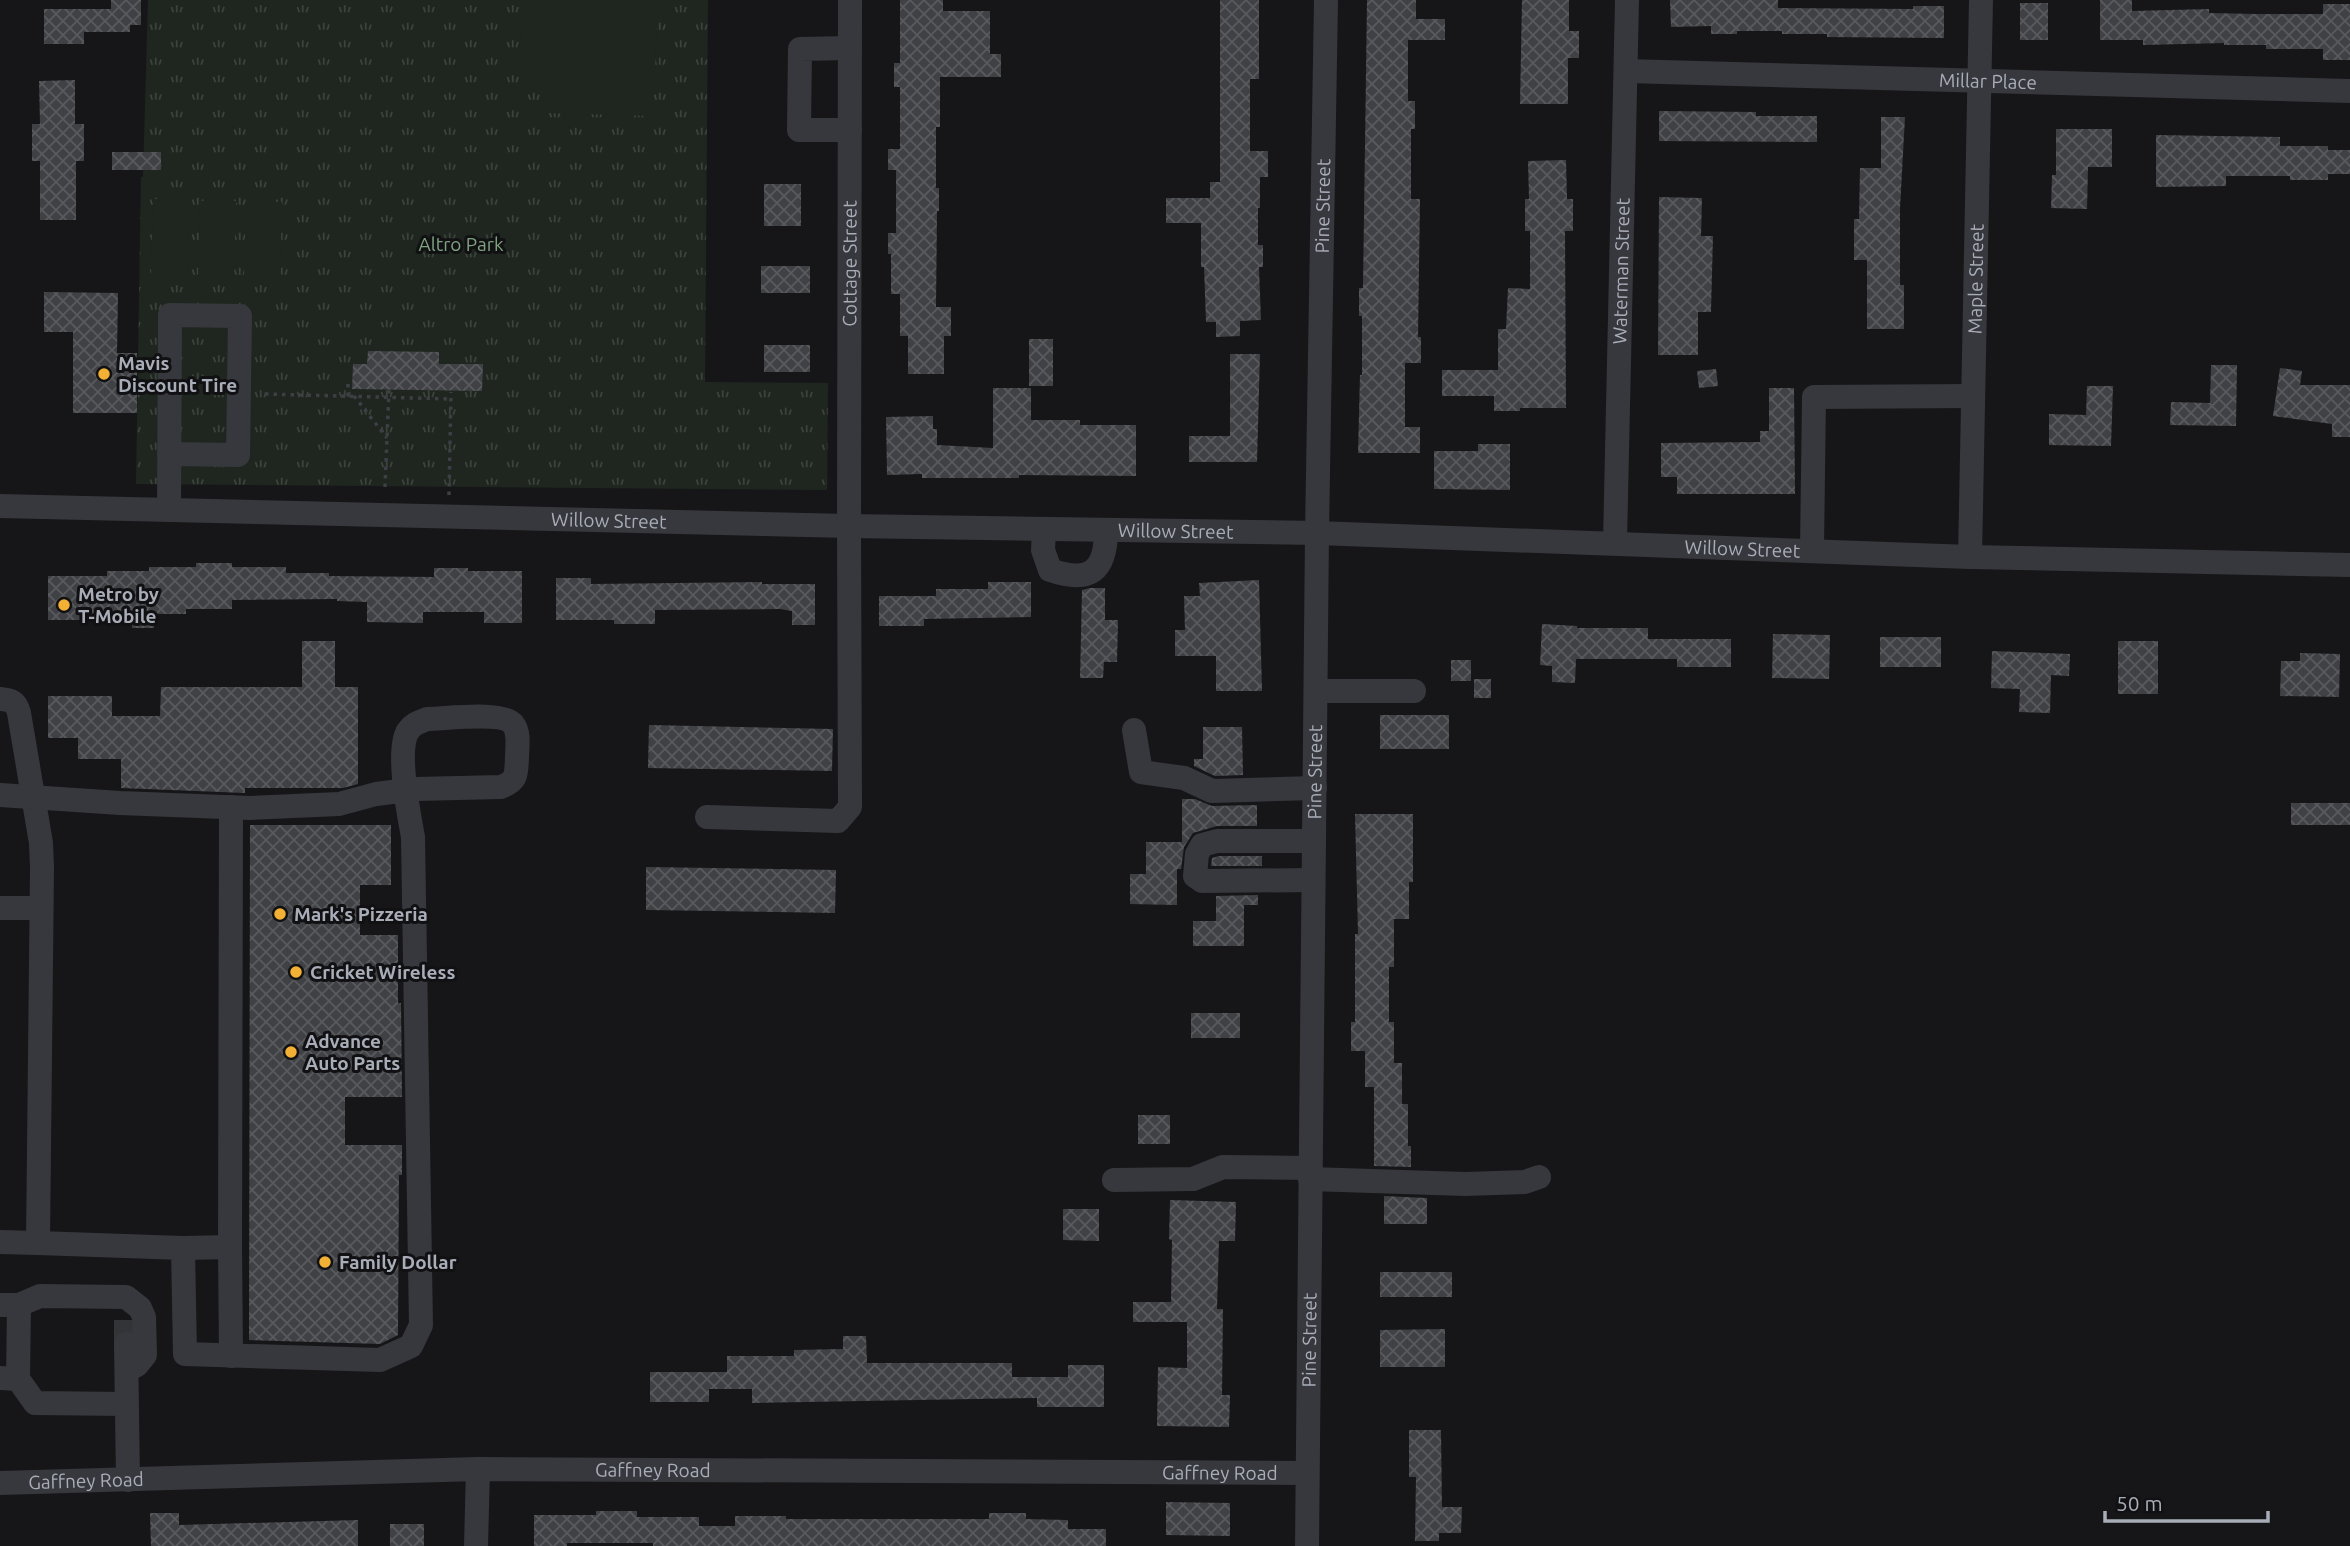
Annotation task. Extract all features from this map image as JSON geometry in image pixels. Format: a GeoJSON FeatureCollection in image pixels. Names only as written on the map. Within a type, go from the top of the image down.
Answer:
{"type":"FeatureCollection","features":[{"type":"Feature","properties":{"kind":"street","name":"Cottage Street"},"geometry":{"type":"LineString","coordinates":[[707,817],[838,821],[850,807],[850,0]]}},
{"type":"Feature","properties":{"kind":"street","name":"Pine Street"},"geometry":{"type":"LineString","coordinates":[[1307,1546],[1317,533],[1326,0]]}},
{"type":"Feature","properties":{"kind":"street","name":"Waterman Street"},"geometry":{"type":"LineString","coordinates":[[1615,542],[1627,0]]}},
{"type":"Feature","properties":{"kind":"street","name":"Maple Street"},"geometry":{"type":"LineString","coordinates":[[1970,557],[1982,0]]}},
{"type":"Feature","properties":{"kind":"street"},"geometry":{"type":"LineString","coordinates":[[850,48],[800,49],[799,130],[850,130]]}},
{"type":"Feature","properties":{"kind":"street","name":"Millar Place"},"geometry":{"type":"LineString","coordinates":[[1626,71],[2350,91]]}},
{"type":"Feature","properties":{"kind":"street"},"geometry":{"type":"LineString","coordinates":[[169,454],[238,455],[240,316],[170,315],[169,454],[169,510]]}},
{"type":"Feature","properties":{"kind":"street"},"geometry":{"type":"LineString","coordinates":[[1812,550],[1814,397],[1973,396]]}},
{"type":"Feature","properties":{"kind":"street","name":"Willow Street"},"geometry":{"type":"LineString","coordinates":[[0,506],[1044,530],[1317,533],[1970,557],[2350,565]]}},
{"type":"Feature","properties":{"kind":"street"},"geometry":{"type":"LineString","coordinates":[[1044,530],[1043,550],[1050,570],[1060,574],[1089,574],[1097,569],[1106,551],[1106,530]]}},
{"type":"Feature","properties":{"kind":"street"},"geometry":{"type":"LineString","coordinates":[[1316,691],[1414,691]]}},
{"type":"Feature","properties":{"kind":"street"},"geometry":{"type":"LineString","coordinates":[[0,699],[11,700],[17,706],[41,844],[38,1242]]}},
{"type":"Feature","properties":{"kind":"street"},"geometry":{"type":"LineString","coordinates":[[0,795],[231,807],[339,804],[376,794],[405,790],[501,787],[512,782],[516,775],[517,734],[512,723],[499,716],[427,719],[416,723],[407,732],[404,744],[405,790],[413,837],[421,1325],[411,1346],[380,1360],[185,1354],[183,1248]]}},
{"type":"Feature","properties":{"kind":"street"},"geometry":{"type":"LineString","coordinates":[[1134,730],[1141,772],[1184,778],[1212,791],[1315,788]]}},
{"type":"Feature","properties":{"kind":"street"},"geometry":{"type":"LineString","coordinates":[[231,807],[231,1356]]}},
{"type":"Feature","properties":{"kind":"street"},"geometry":{"type":"LineString","coordinates":[[1314,841],[1217,841],[1202,845],[1197,854],[1195,876],[1202,881],[1314,880]]}},
{"type":"Feature","properties":{"kind":"street"},"geometry":{"type":"LineString","coordinates":[[0,908],[41,908]]}},
{"type":"Feature","properties":{"kind":"street"},"geometry":{"type":"LineString","coordinates":[[1114,1180],[1193,1179],[1223,1167],[1465,1184],[1525,1182],[1539,1177]]}},
{"type":"Feature","properties":{"kind":"street"},"geometry":{"type":"LineString","coordinates":[[0,1242],[230,1247]]}},
{"type":"Feature","properties":{"kind":"street"},"geometry":{"type":"LineString","coordinates":[[126,1405],[35,1404],[9,1378],[10,1305],[40,1296],[140,1308],[144,1317],[145,1355],[137,1365],[127,1370]]}},
{"type":"Feature","properties":{"kind":"street"},"geometry":{"type":"LineString","coordinates":[[126,1344],[128,1480]]}},
{"type":"Feature","properties":{"kind":"street"},"geometry":{"type":"LineString","coordinates":[[476,1546],[478,1469]]}},
{"type":"Feature","properties":{"kind":"street","name":"Gaffney Road"},"geometry":{"type":"LineString","coordinates":[[0,1483],[478,1469],[1307,1473]]}},
{"type":"Feature","properties":{"kind":"path"},"geometry":{"type":"LineString","coordinates":[[348,382],[348,396]]}},
{"type":"Feature","properties":{"kind":"path"},"geometry":{"type":"LineString","coordinates":[[385,487],[388,390]]}},
{"type":"Feature","properties":{"kind":"path"},"geometry":{"type":"LineString","coordinates":[[449,498],[451,392]]}},
{"type":"Feature","properties":{"kind":"path"},"geometry":{"type":"LineString","coordinates":[[265,394],[451,399]]}},
{"type":"Feature","properties":{"kind":"path"},"geometry":{"type":"LineString","coordinates":[[354,396],[387,438]]}},
{"type":"Feature","properties":{"kind":"green space","name":"Altro Park"},"geometry":{"type":"Polygon","coordinates":[[[148,0],[708,0],[705,382],[828,383],[827,490],[136,484],[141,177],[148,0]]]}},
{"type":"Feature","properties":{"kind":"green space"},"geometry":{"type":"Polygon","coordinates":[[[524,0],[658,0],[653,116],[548,113],[519,51],[524,0]]]}},
{"type":"Feature","properties":{"kind":"green space"},"geometry":{"type":"Polygon","coordinates":[[[153,199],[189,200],[187,278],[151,277],[153,199]]]}},
{"type":"Feature","properties":{"kind":"green space"},"geometry":{"type":"Polygon","coordinates":[[[200,201],[236,201],[234,279],[198,278],[200,201]]]}},
{"type":"Feature","properties":{"kind":"green space"},"geometry":{"type":"Polygon","coordinates":[[[246,201],[282,202],[280,280],[244,279],[246,201]]]}},
{"type":"Feature","properties":{"kind":"building"},"geometry":{"type":"Polygon","coordinates":[[[111,0],[141,0],[141,25],[130,25],[130,32],[84,32],[84,44],[44,44],[44,9],[111,9],[111,0]]]}},
{"type":"Feature","properties":{"kind":"building"},"geometry":{"type":"Polygon","coordinates":[[[900,0],[943,0],[943,11],[990,11],[990,54],[1001,54],[1001,77],[940,77],[940,127],[936,127],[936,188],[939,188],[939,211],[936,307],[951,307],[951,336],[944,336],[944,374],[908,374],[908,336],[900,336],[900,294],[891,294],[888,233],[896,233],[896,170],[888,170],[888,149],[900,149],[900,87],[894,87],[894,63],[900,63],[900,0]]]}},
{"type":"Feature","properties":{"kind":"building"},"geometry":{"type":"Polygon","coordinates":[[[1220,0],[1259,0],[1259,79],[1250,79],[1250,151],[1268,151],[1268,177],[1260,177],[1258,208],[1258,245],[1263,245],[1263,267],[1259,267],[1261,320],[1240,321],[1240,336],[1216,337],[1216,322],[1206,322],[1204,267],[1201,267],[1201,223],[1166,223],[1166,198],[1210,198],[1210,182],[1220,182],[1220,0]]]}},
{"type":"Feature","properties":{"kind":"building"},"geometry":{"type":"Polygon","coordinates":[[[1367,0],[1416,0],[1416,19],[1445,19],[1445,40],[1408,40],[1408,101],[1415,101],[1415,129],[1411,129],[1411,199],[1420,199],[1418,337],[1421,337],[1421,363],[1405,363],[1405,427],[1420,427],[1420,453],[1358,453],[1362,375],[1359,288],[1363,288],[1367,0]]]}},
{"type":"Feature","properties":{"kind":"building"},"geometry":{"type":"Polygon","coordinates":[[[1522,0],[1569,0],[1569,31],[1579,31],[1579,58],[1568,58],[1568,104],[1520,104],[1522,0]]]}},
{"type":"Feature","properties":{"kind":"building"},"geometry":{"type":"Polygon","coordinates":[[[1670,0],[1778,0],[1778,8],[1913,9],[1913,6],[1944,6],[1944,38],[1827,37],[1827,34],[1782,34],[1782,31],[1711,34],[1711,26],[1671,27],[1670,0]]]}},
{"type":"Feature","properties":{"kind":"building"},"geometry":{"type":"Polygon","coordinates":[[[2100,0],[2132,0],[2132,11],[2209,9],[2209,13],[2256,14],[2323,14],[2323,4],[2350,4],[2350,60],[2323,60],[2323,49],[2266,49],[2266,45],[2224,43],[2143,45],[2143,40],[2100,40],[2100,0]]]}},
{"type":"Feature","properties":{"kind":"building"},"geometry":{"type":"Polygon","coordinates":[[[2020,3],[2048,3],[2048,40],[2020,40],[2020,3]]]}},
{"type":"Feature","properties":{"kind":"building"},"geometry":{"type":"Polygon","coordinates":[[[75,80],[75,124],[84,124],[84,161],[76,161],[76,220],[40,220],[40,161],[32,161],[32,124],[40,124],[39,81],[75,80]]]}},
{"type":"Feature","properties":{"kind":"building"},"geometry":{"type":"Polygon","coordinates":[[[1659,111],[1817,116],[1817,142],[1659,141],[1659,111]]]}},
{"type":"Feature","properties":{"kind":"building"},"geometry":{"type":"Polygon","coordinates":[[[1881,117],[1905,117],[1900,208],[1900,285],[1904,285],[1904,329],[1867,329],[1867,260],[1854,260],[1854,219],[1859,219],[1860,168],[1881,168],[1881,117]]]}},
{"type":"Feature","properties":{"kind":"building"},"geometry":{"type":"Polygon","coordinates":[[[2056,129],[2112,129],[2112,167],[2088,167],[2087,209],[2051,208],[2052,175],[2056,175],[2056,129]]]}},
{"type":"Feature","properties":{"kind":"building"},"geometry":{"type":"Polygon","coordinates":[[[2156,135],[2280,137],[2280,146],[2328,146],[2328,150],[2350,150],[2350,174],[2328,174],[2328,180],[2290,180],[2290,176],[2226,176],[2226,186],[2156,187],[2156,135]]]}},
{"type":"Feature","properties":{"kind":"building"},"geometry":{"type":"Polygon","coordinates":[[[112,152],[161,152],[161,170],[112,170],[112,152]]]}},
{"type":"Feature","properties":{"kind":"building"},"geometry":{"type":"Polygon","coordinates":[[[1566,160],[1567,199],[1573,199],[1573,231],[1565,231],[1566,408],[1494,411],[1494,396],[1442,396],[1442,370],[1498,370],[1498,329],[1506,329],[1508,288],[1530,289],[1530,231],[1525,231],[1525,199],[1529,199],[1528,161],[1566,160]]]}},
{"type":"Feature","properties":{"kind":"building"},"geometry":{"type":"Polygon","coordinates":[[[764,184],[801,184],[801,226],[764,226],[764,184]]]}},
{"type":"Feature","properties":{"kind":"building"},"geometry":{"type":"Polygon","coordinates":[[[1659,197],[1702,198],[1701,236],[1713,236],[1711,312],[1698,312],[1698,355],[1658,355],[1659,197]]]}},
{"type":"Feature","properties":{"kind":"building"},"geometry":{"type":"Polygon","coordinates":[[[761,266],[810,266],[810,293],[761,293],[761,266]]]}},
{"type":"Feature","properties":{"kind":"building"},"geometry":{"type":"Polygon","coordinates":[[[44,292],[118,293],[117,353],[137,353],[137,413],[73,413],[73,332],[44,332],[44,292]]]}},
{"type":"Feature","properties":{"kind":"building"},"geometry":{"type":"Polygon","coordinates":[[[1029,339],[1053,339],[1053,386],[1029,386],[1029,339]]]}},
{"type":"Feature","properties":{"kind":"building"},"geometry":{"type":"Polygon","coordinates":[[[764,345],[810,345],[810,372],[764,372],[764,345]]]}},
{"type":"Feature","properties":{"kind":"building"},"geometry":{"type":"Polygon","coordinates":[[[368,351],[439,352],[439,364],[483,364],[482,391],[352,389],[353,364],[367,364],[368,351]]]}},
{"type":"Feature","properties":{"kind":"building"},"geometry":{"type":"Polygon","coordinates":[[[1230,354],[1260,354],[1257,462],[1189,462],[1189,436],[1230,436],[1230,354]]]}},
{"type":"Feature","properties":{"kind":"building"},"geometry":{"type":"Polygon","coordinates":[[[2211,365],[2237,365],[2236,426],[2170,425],[2171,402],[2210,403],[2211,365]]]}},
{"type":"Feature","properties":{"kind":"building"},"geometry":{"type":"Polygon","coordinates":[[[2280,368],[2302,371],[2300,385],[2350,385],[2350,437],[2332,437],[2332,424],[2273,416],[2280,368]]]}},
{"type":"Feature","properties":{"kind":"building"},"geometry":{"type":"Polygon","coordinates":[[[1716,369],[1718,386],[1699,388],[1697,371],[1716,369]]]}},
{"type":"Feature","properties":{"kind":"building"},"geometry":{"type":"Polygon","coordinates":[[[2087,386],[2113,386],[2111,446],[2049,445],[2049,414],[2086,415],[2087,386]]]}},
{"type":"Feature","properties":{"kind":"building"},"geometry":{"type":"Polygon","coordinates":[[[993,388],[1031,388],[1031,420],[1080,420],[1080,425],[1136,425],[1136,476],[922,478],[922,474],[887,475],[886,417],[933,416],[933,429],[937,429],[937,445],[993,448],[993,388]]]}},
{"type":"Feature","properties":{"kind":"building"},"geometry":{"type":"Polygon","coordinates":[[[1769,388],[1794,388],[1795,494],[1677,494],[1677,477],[1661,477],[1661,443],[1760,442],[1760,431],[1769,431],[1769,388]]]}},
{"type":"Feature","properties":{"kind":"building"},"geometry":{"type":"Polygon","coordinates":[[[1478,444],[1510,444],[1510,490],[1434,489],[1434,451],[1478,451],[1478,444]]]}},
{"type":"Feature","properties":{"kind":"building"},"geometry":{"type":"Polygon","coordinates":[[[196,563],[232,563],[232,567],[286,567],[286,573],[329,573],[329,576],[434,577],[434,568],[522,571],[522,623],[484,623],[484,612],[423,612],[423,623],[367,622],[367,602],[337,599],[232,600],[232,609],[186,609],[186,614],[154,614],[154,628],[132,628],[132,616],[84,616],[84,620],[48,620],[48,576],[107,576],[107,571],[149,571],[149,567],[196,567],[196,563]]]}},
{"type":"Feature","properties":{"kind":"building"},"geometry":{"type":"Polygon","coordinates":[[[556,578],[591,578],[591,584],[815,584],[815,625],[792,625],[792,611],[780,609],[655,610],[655,624],[614,624],[614,620],[556,620],[556,578]]]}},
{"type":"Feature","properties":{"kind":"building"},"geometry":{"type":"Polygon","coordinates":[[[1259,580],[1262,691],[1216,691],[1216,656],[1175,656],[1175,630],[1185,630],[1184,596],[1200,596],[1199,583],[1259,580]]]}},
{"type":"Feature","properties":{"kind":"building"},"geometry":{"type":"Polygon","coordinates":[[[988,582],[1031,582],[1031,617],[924,619],[924,626],[879,626],[879,596],[936,596],[936,589],[988,589],[988,582]]]}},
{"type":"Feature","properties":{"kind":"building"},"geometry":{"type":"Polygon","coordinates":[[[1105,588],[1105,620],[1118,620],[1117,662],[1104,662],[1103,678],[1080,678],[1082,590],[1105,588]]]}},
{"type":"Feature","properties":{"kind":"building"},"geometry":{"type":"Polygon","coordinates":[[[1542,624],[1577,628],[1648,628],[1648,639],[1731,639],[1731,667],[1677,667],[1677,659],[1576,659],[1575,683],[1552,682],[1552,666],[1540,665],[1542,624]]]}},
{"type":"Feature","properties":{"kind":"building"},"geometry":{"type":"Polygon","coordinates":[[[1773,634],[1830,635],[1829,679],[1772,678],[1773,634]]]}},
{"type":"Feature","properties":{"kind":"building"},"geometry":{"type":"Polygon","coordinates":[[[1880,637],[1941,637],[1941,667],[1880,667],[1880,637]]]}},
{"type":"Feature","properties":{"kind":"building"},"geometry":{"type":"Polygon","coordinates":[[[302,641],[335,641],[335,687],[358,687],[358,784],[343,788],[245,788],[245,793],[121,788],[121,759],[78,759],[78,738],[48,738],[48,696],[112,696],[112,716],[160,716],[161,687],[302,687],[302,641]]]}},
{"type":"Feature","properties":{"kind":"building"},"geometry":{"type":"Polygon","coordinates":[[[2118,641],[2158,641],[2158,694],[2118,694],[2118,641]]]}},
{"type":"Feature","properties":{"kind":"building"},"geometry":{"type":"Polygon","coordinates":[[[1992,651],[2070,654],[2069,676],[2051,675],[2050,713],[2019,712],[2020,689],[1991,688],[1992,651]]]}},
{"type":"Feature","properties":{"kind":"building"},"geometry":{"type":"Polygon","coordinates":[[[2300,653],[2340,654],[2339,697],[2280,696],[2281,661],[2300,661],[2300,653]]]}},
{"type":"Feature","properties":{"kind":"building"},"geometry":{"type":"Polygon","coordinates":[[[1451,660],[1471,660],[1471,681],[1451,681],[1451,660]]]}},
{"type":"Feature","properties":{"kind":"building"},"geometry":{"type":"Polygon","coordinates":[[[1474,679],[1491,679],[1491,698],[1474,698],[1474,679]]]}},
{"type":"Feature","properties":{"kind":"building"},"geometry":{"type":"Polygon","coordinates":[[[1380,715],[1449,715],[1449,749],[1380,749],[1380,715]]]}},
{"type":"Feature","properties":{"kind":"building"},"geometry":{"type":"Polygon","coordinates":[[[649,725],[833,729],[832,771],[648,768],[649,725]]]}},
{"type":"Feature","properties":{"kind":"building"},"geometry":{"type":"Polygon","coordinates":[[[1203,727],[1242,727],[1243,775],[1215,776],[1194,766],[1194,759],[1203,759],[1203,727]]]}},
{"type":"Feature","properties":{"kind":"building"},"geometry":{"type":"Polygon","coordinates":[[[1182,799],[1195,799],[1212,806],[1257,805],[1257,826],[1217,826],[1193,833],[1184,847],[1181,869],[1177,869],[1177,905],[1130,904],[1130,874],[1146,874],[1146,842],[1182,842],[1182,799]]]}},
{"type":"Feature","properties":{"kind":"building"},"geometry":{"type":"Polygon","coordinates":[[[2291,803],[2350,803],[2350,825],[2291,825],[2291,803]]]}},
{"type":"Feature","properties":{"kind":"building"},"geometry":{"type":"Polygon","coordinates":[[[1355,814],[1413,814],[1413,882],[1409,882],[1409,919],[1394,919],[1394,967],[1389,967],[1389,1022],[1394,1022],[1394,1063],[1402,1063],[1402,1104],[1408,1104],[1411,1167],[1374,1166],[1374,1087],[1365,1087],[1365,1051],[1351,1051],[1351,1022],[1355,1022],[1355,934],[1358,934],[1355,814]]]}},
{"type":"Feature","properties":{"kind":"building"},"geometry":{"type":"Polygon","coordinates":[[[250,825],[391,825],[391,885],[360,885],[360,935],[398,935],[402,1097],[345,1097],[345,1145],[402,1145],[402,1175],[399,1175],[398,1335],[380,1344],[249,1340],[250,825]]]}},
{"type":"Feature","properties":{"kind":"building"},"geometry":{"type":"Polygon","coordinates":[[[1262,856],[1262,866],[1211,866],[1212,858],[1262,856]]]}},
{"type":"Feature","properties":{"kind":"building"},"geometry":{"type":"Polygon","coordinates":[[[646,867],[836,870],[835,913],[646,910],[646,867]]]}},
{"type":"Feature","properties":{"kind":"building"},"geometry":{"type":"Polygon","coordinates":[[[1258,895],[1258,905],[1244,905],[1244,946],[1193,946],[1193,921],[1216,921],[1216,896],[1258,895]]]}},
{"type":"Feature","properties":{"kind":"building"},"geometry":{"type":"Polygon","coordinates":[[[1191,1013],[1240,1013],[1240,1038],[1191,1038],[1191,1013]]]}},
{"type":"Feature","properties":{"kind":"building"},"geometry":{"type":"Polygon","coordinates":[[[1138,1115],[1170,1115],[1170,1144],[1138,1144],[1138,1115]]]}},
{"type":"Feature","properties":{"kind":"building"},"geometry":{"type":"Polygon","coordinates":[[[1384,1196],[1427,1198],[1427,1224],[1384,1224],[1384,1196]]]}},
{"type":"Feature","properties":{"kind":"building"},"geometry":{"type":"Polygon","coordinates":[[[1170,1200],[1236,1202],[1235,1241],[1219,1241],[1217,1309],[1223,1309],[1222,1395],[1230,1395],[1229,1427],[1157,1426],[1158,1367],[1187,1368],[1187,1322],[1133,1322],[1133,1302],[1171,1302],[1170,1200]]]}},
{"type":"Feature","properties":{"kind":"building"},"geometry":{"type":"Polygon","coordinates":[[[1063,1209],[1099,1209],[1099,1241],[1063,1240],[1063,1209]]]}},
{"type":"Feature","properties":{"kind":"building"},"geometry":{"type":"Polygon","coordinates":[[[1380,1272],[1452,1272],[1452,1297],[1380,1297],[1380,1272]]]}},
{"type":"Feature","properties":{"kind":"building"},"geometry":{"type":"Polygon","coordinates":[[[1445,1329],[1445,1367],[1380,1367],[1380,1330],[1445,1329]]]}},
{"type":"Feature","properties":{"kind":"building"},"geometry":{"type":"Polygon","coordinates":[[[843,1336],[866,1336],[867,1363],[1012,1363],[1012,1377],[1068,1377],[1068,1365],[1104,1365],[1104,1407],[1037,1407],[1037,1398],[752,1403],[752,1389],[709,1389],[709,1402],[650,1402],[650,1372],[727,1372],[727,1356],[794,1356],[794,1350],[843,1349],[843,1336]]]}},
{"type":"Feature","properties":{"kind":"building"},"geometry":{"type":"Polygon","coordinates":[[[1409,1430],[1441,1430],[1442,1507],[1462,1507],[1461,1533],[1439,1533],[1439,1541],[1415,1541],[1416,1477],[1409,1477],[1409,1430]]]}},
{"type":"Feature","properties":{"kind":"building"},"geometry":{"type":"Polygon","coordinates":[[[1166,1502],[1230,1503],[1230,1536],[1166,1535],[1166,1502]]]}},
{"type":"Feature","properties":{"kind":"building"},"geometry":{"type":"Polygon","coordinates":[[[596,1511],[637,1511],[637,1517],[699,1517],[699,1526],[735,1526],[735,1516],[786,1516],[786,1519],[989,1519],[989,1513],[1026,1513],[1026,1519],[1068,1520],[1068,1529],[1106,1529],[1106,1546],[653,1546],[653,1543],[567,1543],[567,1546],[534,1546],[534,1515],[596,1515],[596,1511]]]}},
{"type":"Feature","properties":{"kind":"building"},"geometry":{"type":"Polygon","coordinates":[[[150,1513],[179,1513],[179,1525],[358,1520],[358,1546],[151,1546],[150,1513]]]}},
{"type":"Feature","properties":{"kind":"building"},"geometry":{"type":"Polygon","coordinates":[[[390,1524],[424,1524],[424,1546],[390,1546],[390,1524]]]}},
{"type":"Feature","properties":{"kind":"tunnel"},"geometry":{"type":"LineString","coordinates":[[126,1315],[126,1344]]}},
{"type":"Feature","properties":{"kind":"place","name":"Mavis Discount Tire"},"geometry":{"type":"Point","coordinates":[104,374]}},
{"type":"Feature","properties":{"kind":"place","name":"Metro by T-Mobile"},"geometry":{"type":"Point","coordinates":[64,605]}},
{"type":"Feature","properties":{"kind":"place","name":"Mark's Pizzeria"},"geometry":{"type":"Point","coordinates":[280,914]}},
{"type":"Feature","properties":{"kind":"place","name":"Cricket Wireless"},"geometry":{"type":"Point","coordinates":[296,972]}},
{"type":"Feature","properties":{"kind":"place","name":"Advance Auto Parts"},"geometry":{"type":"Point","coordinates":[291,1052]}},
{"type":"Feature","properties":{"kind":"place","name":"Family Dollar"},"geometry":{"type":"Point","coordinates":[325,1262]}}]}
